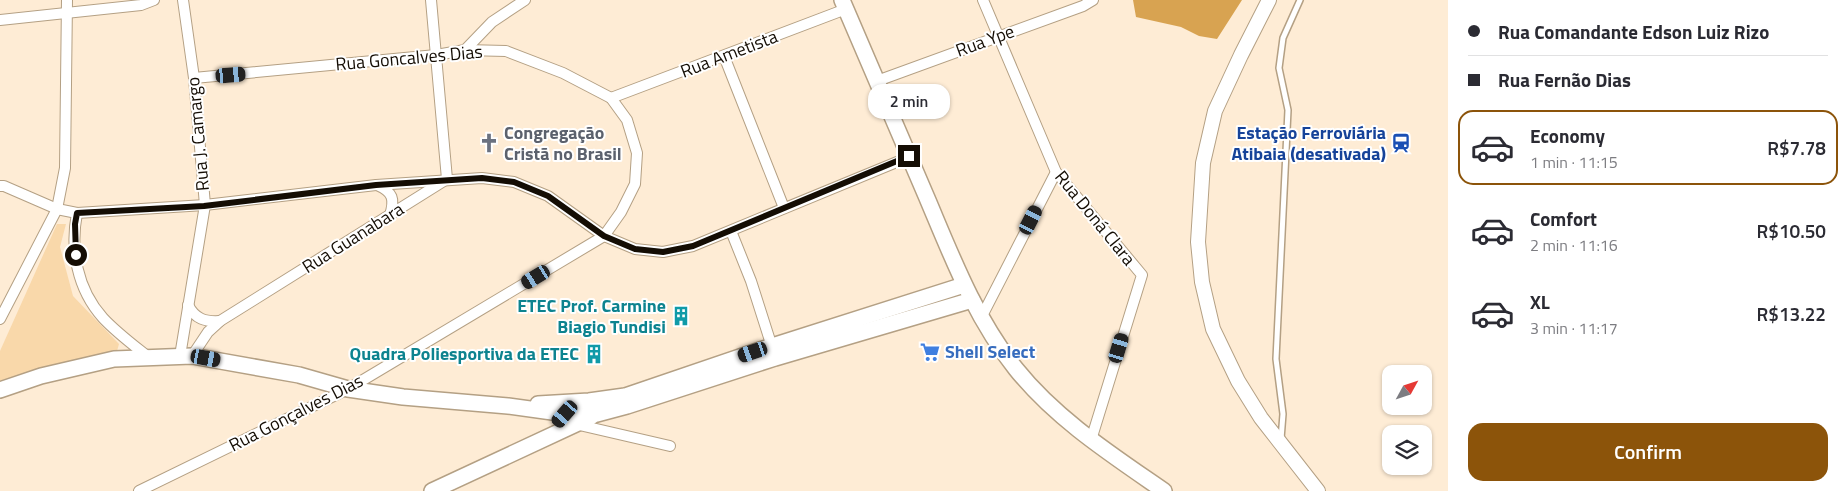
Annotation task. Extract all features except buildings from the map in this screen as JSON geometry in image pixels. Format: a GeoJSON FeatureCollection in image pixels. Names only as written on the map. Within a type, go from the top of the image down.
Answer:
{"type":"FeatureCollection","features":[{"type":"Feature","properties":{"kind":"main road"},"geometry":{"type":"LineString","coordinates":[[844,5],[964,285],[996,341],[1016,370],[1040,395],[1091,440],[1164,491]]}},
{"type":"Feature","properties":{"kind":"main road"},"geometry":{"type":"LineString","coordinates":[[773,352],[964,285]]}},
{"type":"Feature","properties":{"kind":"main road"},"geometry":{"type":"LineString","coordinates":[[432,491],[540,439],[553,428],[570,419],[582,416],[593,407],[624,396],[773,352],[972,300]]}},
{"type":"Feature","properties":{"kind":"main road"},"geometry":{"type":"LineString","coordinates":[[0,390],[40,376],[114,359],[147,356],[186,356],[300,375],[348,389],[403,397],[508,406],[530,409],[570,419]]}},
{"type":"Feature","properties":{"kind":"main road"},"geometry":{"type":"LineString","coordinates":[[508,406],[593,407]]}},
{"type":"Feature","properties":{"kind":"main road"},"geometry":{"type":"LineString","coordinates":[[530,409],[539,415],[544,423],[540,439]]}},
{"type":"Feature","properties":{"kind":"street"},"geometry":{"type":"LineString","coordinates":[[0,319],[57,209],[65,168],[67,0]]}},
{"type":"Feature","properties":{"kind":"street"},"geometry":{"type":"LineString","coordinates":[[0,20],[141,5],[154,0]]}},
{"type":"Feature","properties":{"kind":"street","name":"Rua J. Camargo"},"geometry":{"type":"LineString","coordinates":[[183,0],[194,78],[204,206],[188,305],[186,356]]}},
{"type":"Feature","properties":{"kind":"street"},"geometry":{"type":"LineString","coordinates":[[431,0],[447,179]]}},
{"type":"Feature","properties":{"kind":"street"},"geometry":{"type":"LineString","coordinates":[[465,50],[492,22],[525,0]]}},
{"type":"Feature","properties":{"kind":"street","name":"Rua Doná Clara"},"geometry":{"type":"LineString","coordinates":[[983,0],[1056,172],[1142,275],[1091,440]]}},
{"type":"Feature","properties":{"kind":"street","name":"Rua Ype"},"geometry":{"type":"LineString","coordinates":[[877,80],[1083,6],[1093,0]]}},
{"type":"Feature","properties":{"kind":"street"},"geometry":{"type":"LineString","coordinates":[[1269,0],[1215,112],[1203,163],[1198,242],[1202,282],[1213,329],[1238,381],[1261,418],[1318,491]]}},
{"type":"Feature","properties":{"kind":"street","name":"Rua Ametista"},"geometry":{"type":"LineString","coordinates":[[612,98],[724,56],[844,5]]}},
{"type":"Feature","properties":{"kind":"street","name":"Rua Goncalves Dias"},"geometry":{"type":"LineString","coordinates":[[194,78],[436,55],[465,50],[506,51],[563,73],[612,98],[627,120],[637,152],[635,184],[622,212],[604,236]]}},
{"type":"Feature","properties":{"kind":"street"},"geometry":{"type":"LineString","coordinates":[[724,56],[784,208]]}},
{"type":"Feature","properties":{"kind":"street"},"geometry":{"type":"LineString","coordinates":[[0,186],[57,209],[77,213],[204,206],[376,185],[482,178],[514,182],[548,196],[604,236],[635,249],[663,252],[693,246],[909,156]]}},
{"type":"Feature","properties":{"kind":"street"},"geometry":{"type":"LineString","coordinates":[[982,316],[1056,172]]}},
{"type":"Feature","properties":{"kind":"street","name":"Rua Guanabara"},"geometry":{"type":"LineString","coordinates":[[186,356],[220,321],[447,179]]}},
{"type":"Feature","properties":{"kind":"street"},"geometry":{"type":"LineString","coordinates":[[376,185],[385,189],[392,196],[393,205],[390,215]]}},
{"type":"Feature","properties":{"kind":"street"},"geometry":{"type":"LineString","coordinates":[[77,213],[75,245],[81,285],[102,317],[147,356]]}},
{"type":"Feature","properties":{"kind":"street"},"geometry":{"type":"LineString","coordinates":[[731,231],[751,281],[773,352]]}},
{"type":"Feature","properties":{"kind":"street","name":"Rua Gonçalves Dias"},"geometry":{"type":"LineString","coordinates":[[139,491],[348,389],[604,236]]}},
{"type":"Feature","properties":{"kind":"street"},"geometry":{"type":"LineString","coordinates":[[188,305],[193,314],[201,319],[210,322],[220,321]]}},
{"type":"Feature","properties":{"kind":"street"},"geometry":{"type":"LineString","coordinates":[[570,419],[670,446]]}},
{"type":"Feature","properties":{"kind":"street"},"geometry":{"type":"LineString","coordinates":[[160,491],[164,479]]}},
{"type":"Feature","properties":{"kind":"lane"},"geometry":{"type":"LineString","coordinates":[[1281,444],[1283,414],[1276,359],[1288,110],[1279,68],[1283,38],[1300,0]]}},
{"type":"Feature","properties":{"kind":"shaded area"},"geometry":{"type":"Polygon","coordinates":[[[1133,0],[1242,0],[1217,39],[1199,36],[1181,27],[1136,17],[1133,0]]]}},
{"type":"Feature","properties":{"kind":"shaded area"},"geometry":{"type":"Polygon","coordinates":[[[57,224],[66,224],[60,247],[73,296],[119,344],[117,351],[0,384],[0,351],[57,224]]]}},
{"type":"Feature","properties":{"kind":"place","name":"Congregação Cristã no Brasil"},"geometry":{"type":"Point","coordinates":[489,143]}},
{"type":"Feature","properties":{"kind":"place","name":"Estação Ferroviária Atibaia (desativada)"},"geometry":{"type":"Point","coordinates":[1401,143]}},
{"type":"Feature","properties":{"kind":"place","name":"ETEC Prof. Carmine Biagio Tundisi"},"geometry":{"type":"Point","coordinates":[681,316]}},
{"type":"Feature","properties":{"kind":"place","name":"Shell Select"},"geometry":{"type":"Point","coordinates":[930,352]}},
{"type":"Feature","properties":{"kind":"place","name":"Quadra Poliesportiva da ETEC"},"geometry":{"type":"Point","coordinates":[594,354]}},
{"type":"Feature","properties":{"kind":"route"},"geometry":{"type":"LineString","coordinates":[[76,255],[75,224],[77,213],[204,206],[376,185],[482,178],[514,182],[548,196],[604,236],[635,249],[663,252],[693,246],[909,156]]}}]}
